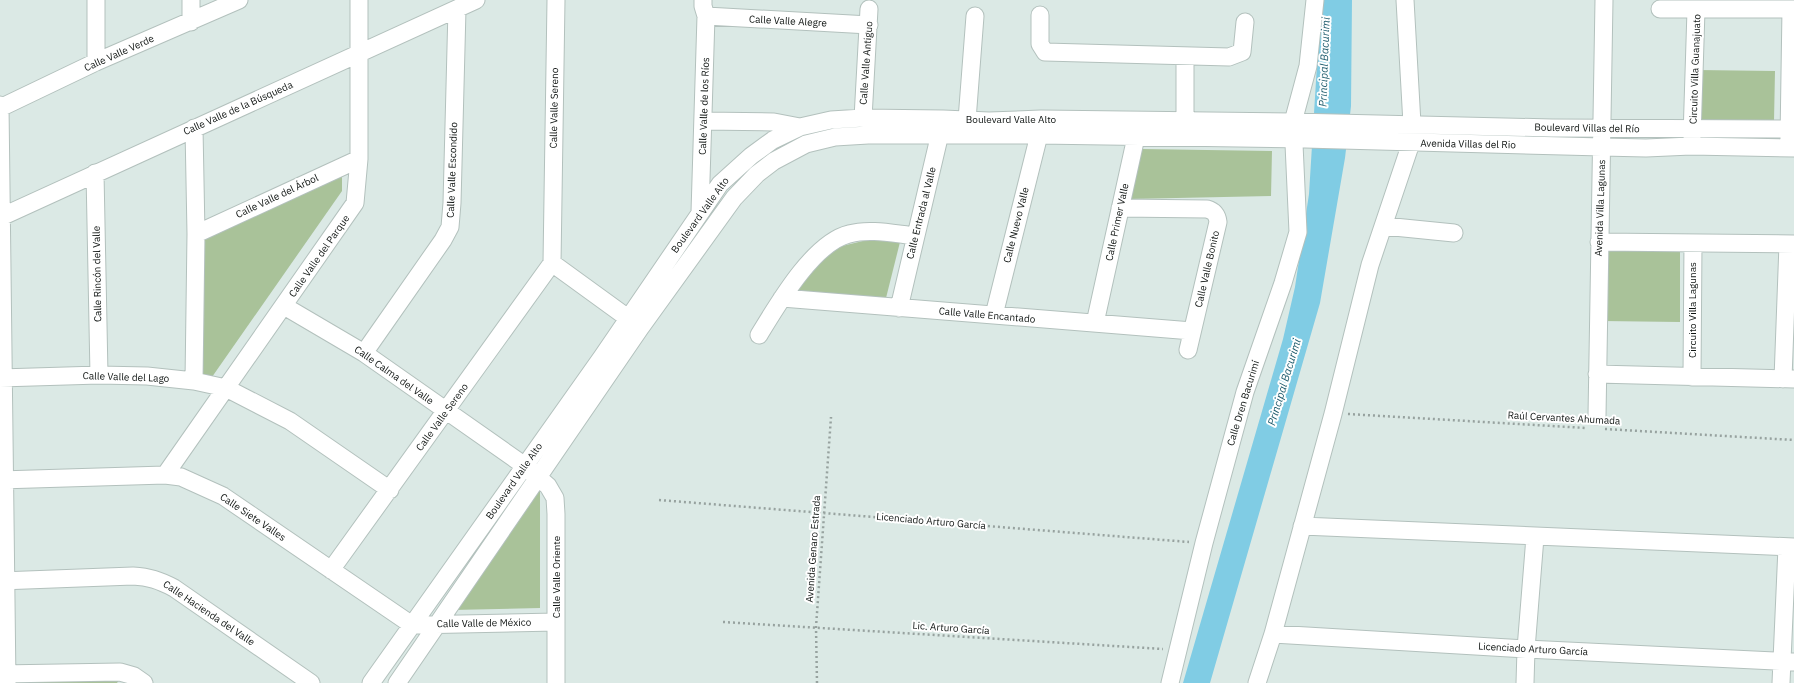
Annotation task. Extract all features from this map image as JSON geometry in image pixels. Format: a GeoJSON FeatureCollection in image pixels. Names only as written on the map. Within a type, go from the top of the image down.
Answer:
{"type":"FeatureCollection","features":[{"type":"Feature","properties":{"kind":"street"},"geometry":{"type":"LineString","coordinates":[[96,0],[96,62]]}},
{"type":"Feature","properties":{"kind":"street"},"geometry":{"type":"LineString","coordinates":[[191,0],[191,22]]}},
{"type":"Feature","properties":{"kind":"street","name":"Calle Valle Verde"},"geometry":{"type":"LineString","coordinates":[[0,108],[96,62],[239,0]]}},
{"type":"Feature","properties":{"kind":"street","name":"Calle Valle del Parque"},"geometry":{"type":"LineString","coordinates":[[165,475],[355,203],[359,159],[359,0]]}},
{"type":"Feature","properties":{"kind":"street","name":"Calle Valle de la Búsqueda"},"geometry":{"type":"LineString","coordinates":[[1,217],[476,0]]}},
{"type":"Feature","properties":{"kind":"street","name":"Calle Valle Sereno"},"geometry":{"type":"LineString","coordinates":[[330,570],[390,490],[552,263],[556,0]]}},
{"type":"Feature","properties":{"kind":"street","name":"Calle Dren Bacurimí"},"geometry":{"type":"LineString","coordinates":[[1170,683],[1204,543],[1245,392],[1283,283],[1298,232],[1298,122],[1308,66],[1315,0]]}},
{"type":"Feature","properties":{"kind":"street"},"geometry":{"type":"LineString","coordinates":[[1257,683],[1273,634],[1333,414],[1370,265],[1411,143],[1412,124],[1405,0]]}},
{"type":"Feature","properties":{"kind":"street","name":"Avenida Villa Lagunas"},"geometry":{"type":"LineString","coordinates":[[1595,424],[1604,0]]}},
{"type":"Feature","properties":{"kind":"street","name":"Calle Valle Alegre"},"geometry":{"type":"LineString","coordinates":[[705,8],[869,17]]}},
{"type":"Feature","properties":{"kind":"street","name":"Calle Valle de los Ríos"},"geometry":{"type":"LineString","coordinates":[[700,212],[704,121],[705,8]]}},
{"type":"Feature","properties":{"kind":"street","name":"Calle Valle Escondido"},"geometry":{"type":"LineString","coordinates":[[364,353],[444,240],[450,227],[452,203],[457,9]]}},
{"type":"Feature","properties":{"kind":"street"},"geometry":{"type":"LineString","coordinates":[[1660,9],[1696,10]]}},
{"type":"Feature","properties":{"kind":"street","name":"Circuito Villa Guanajuato"},"geometry":{"type":"LineString","coordinates":[[1692,146],[1696,10],[1793,9],[1792,148]]}},
{"type":"Feature","properties":{"kind":"street"},"geometry":{"type":"LineString","coordinates":[[968,120],[975,16]]}},
{"type":"Feature","properties":{"kind":"street"},"geometry":{"type":"LineString","coordinates":[[1040,16],[1040,44],[1045,52],[1229,57],[1242,52],[1245,22]]}},
{"type":"Feature","properties":{"kind":"street","name":"Calle Valle Antiguo"},"geometry":{"type":"LineString","coordinates":[[863,118],[869,17]]}},
{"type":"Feature","properties":{"kind":"street"},"geometry":{"type":"LineString","coordinates":[[1185,56],[1185,120]]}},
{"type":"Feature","properties":{"kind":"street"},"geometry":{"type":"LineString","coordinates":[[0,105],[4,677],[120,672],[134,676],[140,682]]}},
{"type":"Feature","properties":{"kind":"street","name":"Boulevard Valle Alto"},"geometry":{"type":"LineString","coordinates":[[397,683],[539,477],[700,212],[720,184],[751,156],[773,140],[800,127],[831,120],[863,118],[989,121],[1041,119],[1298,122],[1380,133]]}},
{"type":"Feature","properties":{"kind":"street","name":"Calle Entrada al Valle"},"geometry":{"type":"LineString","coordinates":[[899,308],[943,119]]}},
{"type":"Feature","properties":{"kind":"street","name":"Calle Primer Valle"},"geometry":{"type":"LineString","coordinates":[[1095,324],[1139,120]]}},
{"type":"Feature","properties":{"kind":"street"},"geometry":{"type":"LineString","coordinates":[[704,121],[774,122],[800,127]]}},
{"type":"Feature","properties":{"kind":"street","name":"Boulevard Villas del Río"},"geometry":{"type":"LineString","coordinates":[[1380,133],[1412,124],[1602,129],[1692,127],[1792,128]]}},
{"type":"Feature","properties":{"kind":"street"},"geometry":{"type":"LineString","coordinates":[[194,128],[196,234],[194,381]]}},
{"type":"Feature","properties":{"kind":"street","name":"Boulevard Valle Alto"},"geometry":{"type":"LineString","coordinates":[[371,683],[602,357],[634,322],[734,198],[757,174],[774,161],[806,144],[835,136],[1039,135],[1135,138],[1299,139],[1380,133]]}},
{"type":"Feature","properties":{"kind":"street","name":"Avenida Villas del Rio"},"geometry":{"type":"LineString","coordinates":[[1380,133],[1411,143],[1555,146]]}},
{"type":"Feature","properties":{"kind":"street","name":"Calle Nuevo Valle"},"geometry":{"type":"LineString","coordinates":[[994,315],[1039,135]]}},
{"type":"Feature","properties":{"kind":"street","name":"Boulevard Villas del Río"},"geometry":{"type":"LineString","coordinates":[[1555,146],[1646,148],[1692,146],[1792,148]]}},
{"type":"Feature","properties":{"kind":"street","name":"Calle Valle del Árbol"},"geometry":{"type":"LineString","coordinates":[[196,234],[359,159]]}},
{"type":"Feature","properties":{"kind":"street","name":"Calle Rincón del Valle"},"geometry":{"type":"LineString","coordinates":[[95,173],[99,375]]}},
{"type":"Feature","properties":{"kind":"street","name":"Calle Valle Bonito"},"geometry":{"type":"LineString","coordinates":[[1120,208],[1207,209],[1213,211],[1217,215],[1218,222],[1188,350]]}},
{"type":"Feature","properties":{"kind":"street"},"geometry":{"type":"LineString","coordinates":[[1384,226],[1454,233]]}},
{"type":"Feature","properties":{"kind":"street"},"geometry":{"type":"LineString","coordinates":[[759,335],[782,298],[812,259],[832,242],[848,234],[869,232],[916,236]]}},
{"type":"Feature","properties":{"kind":"street"},"geometry":{"type":"LineString","coordinates":[[1597,374],[1789,379],[1791,244],[1599,242]]}},
{"type":"Feature","properties":{"kind":"street","name":"Circuito Villa Lagunas"},"geometry":{"type":"LineString","coordinates":[[1692,377],[1693,243]]}},
{"type":"Feature","properties":{"kind":"street"},"geometry":{"type":"LineString","coordinates":[[552,263],[634,322]]}},
{"type":"Feature","properties":{"kind":"street","name":"Calle Valle Encantado"},"geometry":{"type":"LineString","coordinates":[[782,298],[1192,331]]}},
{"type":"Feature","properties":{"kind":"street","name":"Calle Calma del Valle"},"geometry":{"type":"LineString","coordinates":[[284,306],[364,353],[539,477]]}},
{"type":"Feature","properties":{"kind":"street","name":"Calle Valle del Lago"},"geometry":{"type":"LineString","coordinates":[[2,378],[99,375],[147,376],[194,381],[226,388],[250,398],[290,421],[390,490]]}},
{"type":"Feature","properties":{"kind":"street","name":"Calle Siete Valles"},"geometry":{"type":"LineString","coordinates":[[2,480],[165,475],[181,477],[223,496],[412,625]]}},
{"type":"Feature","properties":{"kind":"street","name":"Calle Valle Oriente"},"geometry":{"type":"LineString","coordinates":[[539,477],[548,486],[555,498],[556,683]]}},
{"type":"Feature","properties":{"kind":"street"},"geometry":{"type":"LineString","coordinates":[[1302,526],[1790,547],[1788,662],[1781,683]]}},
{"type":"Feature","properties":{"kind":"street"},"geometry":{"type":"LineString","coordinates":[[1525,683],[1526,649],[1535,537]]}},
{"type":"Feature","properties":{"kind":"street","name":"Calle Hacienda del Valle"},"geometry":{"type":"LineString","coordinates":[[3,581],[133,576],[148,577],[158,580],[174,588],[310,683]]}},
{"type":"Feature","properties":{"kind":"street","name":"Calle Valle de México"},"geometry":{"type":"LineString","coordinates":[[412,625],[438,623],[556,622]]}},
{"type":"Feature","properties":{"kind":"street","name":"Licenciado Arturo García"},"geometry":{"type":"LineString","coordinates":[[1273,634],[1526,649],[1788,662]]}},
{"type":"Feature","properties":{"kind":"path","name":"Raúl Cervantes Ahumada"},"geometry":{"type":"LineString","coordinates":[[1333,414],[1595,424],[1794,440]]}},
{"type":"Feature","properties":{"kind":"path","name":"Avenida Genaro Estrada"},"geometry":{"type":"LineString","coordinates":[[817,683],[816,627],[831,417]]}},
{"type":"Feature","properties":{"kind":"path","name":"Licenciado Arturo García"},"geometry":{"type":"LineString","coordinates":[[659,500],[1204,543]]}},
{"type":"Feature","properties":{"kind":"path","name":"Lic. Arturo García"},"geometry":{"type":"LineString","coordinates":[[723,622],[1178,650]]}},
{"type":"Feature","properties":{"kind":"green space"},"geometry":{"type":"Polygon","coordinates":[[[1697,70],[1775,71],[1774,121],[1697,120],[1697,70]]]}},
{"type":"Feature","properties":{"kind":"green space"},"geometry":{"type":"Polygon","coordinates":[[[1141,149],[1272,151],[1271,196],[1129,199],[1141,149]]]}},
{"type":"Feature","properties":{"kind":"green space"},"geometry":{"type":"Polygon","coordinates":[[[342,176],[342,191],[212,377],[196,373],[194,241],[342,176]]]}},
{"type":"Feature","properties":{"kind":"green space"},"geometry":{"type":"Polygon","coordinates":[[[867,240],[900,242],[886,298],[794,290],[814,262],[838,247],[867,240]]]}},
{"type":"Feature","properties":{"kind":"green space"},"geometry":{"type":"Polygon","coordinates":[[[1603,250],[1680,250],[1680,322],[1602,321],[1603,250]]]}},
{"type":"Feature","properties":{"kind":"green space"},"geometry":{"type":"Polygon","coordinates":[[[540,484],[540,608],[452,610],[540,484]]]}},
{"type":"Feature","properties":{"kind":"green space"},"geometry":{"type":"Polygon","coordinates":[[[119,680],[117,683],[7,683],[119,680]]]}},
{"type":"Feature","properties":{"kind":"water","name":"Principal Bacurimi"},"geometry":{"type":"Polygon","coordinates":[[[1321,0],[1352,0],[1351,106],[1345,158],[1320,303],[1210,683],[1183,683],[1283,339],[1295,287],[1309,194],[1321,0]]]}}]}
